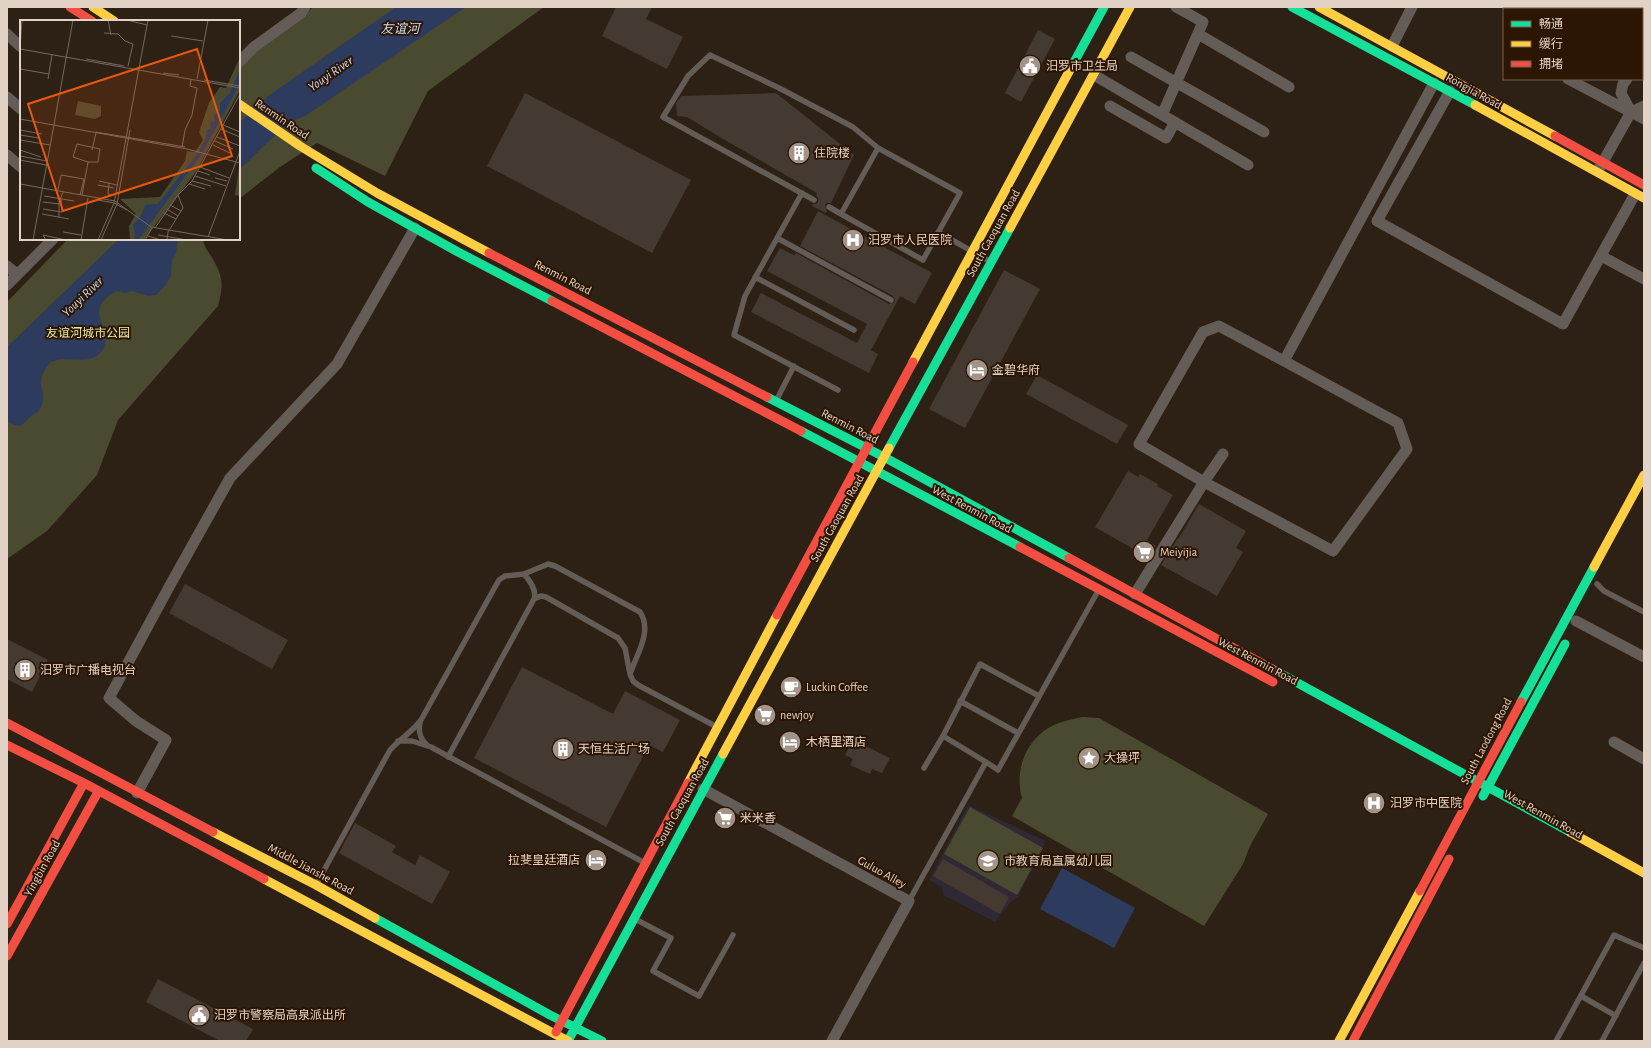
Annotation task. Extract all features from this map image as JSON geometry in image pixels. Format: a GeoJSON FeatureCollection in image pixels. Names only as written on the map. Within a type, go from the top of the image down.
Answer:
{"type":"FeatureCollection","features":[{"type":"Feature","properties":{"kind":"street"},"geometry":{"type":"LineString","coordinates":[[70,7],[90,20]]}},
{"type":"Feature","properties":{"kind":"street"},"geometry":{"type":"LineString","coordinates":[[93,7],[112,20]]}},
{"type":"Feature","properties":{"kind":"street"},"geometry":{"type":"LineString","coordinates":[[240,61],[254,47],[301,13],[305,7]]}},
{"type":"Feature","properties":{"kind":"street","name":"South Gaoquan Road"},"geometry":{"type":"LineString","coordinates":[[554,1037],[717,727],[1104,7]]}},
{"type":"Feature","properties":{"kind":"street","name":"South Gaoquan Road"},"geometry":{"type":"LineString","coordinates":[[568,1041],[703,789],[1130,7]]}},
{"type":"Feature","properties":{"kind":"street"},"geometry":{"type":"LineString","coordinates":[[1162,115],[1203,22],[1176,7]]}},
{"type":"Feature","properties":{"kind":"street","name":"Rongjia Road"},"geometry":{"type":"LineString","coordinates":[[1292,7],[1450,91],[1640,196]]}},
{"type":"Feature","properties":{"kind":"street","name":"Rongjia Road"},"geometry":{"type":"LineString","coordinates":[[1319,7],[1644,185]]}},
{"type":"Feature","properties":{"kind":"street"},"geometry":{"type":"LineString","coordinates":[[1392,46],[1412,7]]}},
{"type":"Feature","properties":{"kind":"street"},"geometry":{"type":"LineString","coordinates":[[7,34],[20,46]]}},
{"type":"Feature","properties":{"kind":"street"},"geometry":{"type":"LineString","coordinates":[[1198,34],[1289,87]]}},
{"type":"Feature","properties":{"kind":"street"},"geometry":{"type":"LineString","coordinates":[[1131,57],[1264,132]]}},
{"type":"Feature","properties":{"kind":"street"},"geometry":{"type":"LineString","coordinates":[[1094,75],[1248,166]]}},
{"type":"Feature","properties":{"kind":"street"},"geometry":{"type":"LineString","coordinates":[[1570,80],[1644,119]]}},
{"type":"Feature","properties":{"kind":"street"},"geometry":{"type":"LineString","coordinates":[[1626,80],[1623,84],[1621,94],[1631,112]]}},
{"type":"Feature","properties":{"kind":"street"},"geometry":{"type":"LineString","coordinates":[[1284,361],[1434,83]]}},
{"type":"Feature","properties":{"kind":"street"},"geometry":{"type":"LineString","coordinates":[[1450,91],[1377,221],[1563,324],[1601,256],[1640,196]]}},
{"type":"Feature","properties":{"kind":"street"},"geometry":{"type":"LineString","coordinates":[[7,97],[20,108]]}},
{"type":"Feature","properties":{"kind":"street","name":"Renmin Road"},"geometry":{"type":"LineString","coordinates":[[240,105],[300,146],[377,193],[450,233],[884,457]]}},
{"type":"Feature","properties":{"kind":"street"},"geometry":{"type":"LineString","coordinates":[[1110,106],[1166,138],[1175,122]]}},
{"type":"Feature","properties":{"kind":"street"},"geometry":{"type":"LineString","coordinates":[[1597,173],[1602,161],[1631,112],[1644,106]]}},
{"type":"Feature","properties":{"kind":"street"},"geometry":{"type":"LineString","coordinates":[[7,155],[20,166]]}},
{"type":"Feature","properties":{"kind":"street"},"geometry":{"type":"LineString","coordinates":[[309,163],[368,202],[415,228],[859,462]]}},
{"type":"Feature","properties":{"kind":"street"},"geometry":{"type":"LineString","coordinates":[[137,793],[166,740],[136,721],[110,698],[169,587],[230,478],[337,364],[415,228]]}},
{"type":"Feature","properties":{"kind":"street"},"geometry":{"type":"LineString","coordinates":[[7,285],[52,240]]}},
{"type":"Feature","properties":{"kind":"street"},"geometry":{"type":"LineString","coordinates":[[1601,256],[1644,279]]}},
{"type":"Feature","properties":{"kind":"street"},"geometry":{"type":"LineString","coordinates":[[7,266],[17,274]]}},
{"type":"Feature","properties":{"kind":"street"},"geometry":{"type":"LineString","coordinates":[[1219,326],[1284,361],[1398,424],[1407,449],[1333,551],[1204,482],[1139,444],[1203,332],[1219,326]]}},
{"type":"Feature","properties":{"kind":"street"},"geometry":{"type":"LineString","coordinates":[[1135,594],[1223,454]]}},
{"type":"Feature","properties":{"kind":"street","name":"West Renmin Road"},"geometry":{"type":"LineString","coordinates":[[884,457],[1135,594],[1476,786],[1484,795],[1530,820]]}},
{"type":"Feature","properties":{"kind":"street","name":"West Renmin Road"},"geometry":{"type":"LineString","coordinates":[[859,462],[1279,686]]}},
{"type":"Feature","properties":{"kind":"street","name":"South Laodong Road"},"geometry":{"type":"LineString","coordinates":[[1339,1041],[1644,475]]}},
{"type":"Feature","properties":{"kind":"street"},"geometry":{"type":"LineString","coordinates":[[1582,610],[1575,624],[1644,657]]}},
{"type":"Feature","properties":{"kind":"street","name":"South Laodong Road"},"geometry":{"type":"LineString","coordinates":[[1484,795],[1568,638]]}},
{"type":"Feature","properties":{"kind":"street","name":"Middle Jianshe Road"},"geometry":{"type":"LineString","coordinates":[[7,723],[137,793],[316,885],[550,1015],[602,1041]]}},
{"type":"Feature","properties":{"kind":"street"},"geometry":{"type":"LineString","coordinates":[[1614,742],[1644,759]]}},
{"type":"Feature","properties":{"kind":"street"},"geometry":{"type":"LineString","coordinates":[[7,745],[84,784],[554,1037],[568,1041]]}},
{"type":"Feature","properties":{"kind":"street","name":"West Renmin Road"},"geometry":{"type":"LineString","coordinates":[[1432,767],[1476,786]]}},
{"type":"Feature","properties":{"kind":"street","name":"Yingbin Road"},"geometry":{"type":"LineString","coordinates":[[7,924],[84,784]]}},
{"type":"Feature","properties":{"kind":"street","name":"Guluo Alley"},"geometry":{"type":"LineString","coordinates":[[703,789],[909,901],[832,1041]]}},
{"type":"Feature","properties":{"kind":"street","name":"Yingbin Road"},"geometry":{"type":"LineString","coordinates":[[7,956],[98,792]]}},
{"type":"Feature","properties":{"kind":"street","name":"West Renmin Road"},"geometry":{"type":"LineString","coordinates":[[1484,795],[1644,873]]}},
{"type":"Feature","properties":{"kind":"street"},"geometry":{"type":"LineString","coordinates":[[1353,1041],[1454,851]]}},
{"type":"Feature","properties":{"kind":"lane"},"geometry":{"type":"LineString","coordinates":[[814,200],[663,118],[688,76],[710,55],[779,88],[853,127],[878,148],[960,193],[923,260],[829,208]]}},
{"type":"Feature","properties":{"kind":"lane"},"geometry":{"type":"LineString","coordinates":[[841,214],[878,148]]}},
{"type":"Feature","properties":{"kind":"lane"},"geometry":{"type":"LineString","coordinates":[[802,193],[745,296],[734,335],[838,390]]}},
{"type":"Feature","properties":{"kind":"lane"},"geometry":{"type":"LineString","coordinates":[[938,232],[991,262]]}},
{"type":"Feature","properties":{"kind":"lane"},"geometry":{"type":"LineString","coordinates":[[777,238],[891,300]]}},
{"type":"Feature","properties":{"kind":"lane"},"geometry":{"type":"LineString","coordinates":[[755,278],[854,330]]}},
{"type":"Feature","properties":{"kind":"lane"},"geometry":{"type":"LineString","coordinates":[[776,401],[794,366]]}},
{"type":"Feature","properties":{"kind":"lane"},"geometry":{"type":"LineString","coordinates":[[316,885],[390,750],[398,741],[413,730],[421,720],[500,580],[505,576],[524,574],[548,564],[555,566],[640,612],[644,617],[645,624],[642,642],[630,674]]}},
{"type":"Feature","properties":{"kind":"lane"},"geometry":{"type":"LineString","coordinates":[[529,580],[531,572]]}},
{"type":"Feature","properties":{"kind":"lane"},"geometry":{"type":"LineString","coordinates":[[448,757],[534,599],[533,588],[524,574]]}},
{"type":"Feature","properties":{"kind":"lane"},"geometry":{"type":"LineString","coordinates":[[943,736],[998,770],[1105,578]]}},
{"type":"Feature","properties":{"kind":"lane"},"geometry":{"type":"LineString","coordinates":[[1597,584],[1604,591],[1644,612]]}},
{"type":"Feature","properties":{"kind":"lane"},"geometry":{"type":"LineString","coordinates":[[533,588],[618,638],[625,648],[630,674],[638,685],[717,727]]}},
{"type":"Feature","properties":{"kind":"lane"},"geometry":{"type":"LineString","coordinates":[[534,599],[541,596],[546,597]]}},
{"type":"Feature","properties":{"kind":"lane"},"geometry":{"type":"LineString","coordinates":[[924,768],[943,736],[980,664],[1039,696]]}},
{"type":"Feature","properties":{"kind":"lane"},"geometry":{"type":"LineString","coordinates":[[960,701],[1018,733]]}},
{"type":"Feature","properties":{"kind":"lane"},"geometry":{"type":"LineString","coordinates":[[421,720],[419,729],[420,735],[424,742],[431,748]]}},
{"type":"Feature","properties":{"kind":"lane"},"geometry":{"type":"LineString","coordinates":[[398,741],[412,741],[431,748],[645,862]]}},
{"type":"Feature","properties":{"kind":"lane"},"geometry":{"type":"LineString","coordinates":[[909,901],[986,762]]}},
{"type":"Feature","properties":{"kind":"lane"},"geometry":{"type":"LineString","coordinates":[[633,918],[671,938],[653,971],[699,996],[733,935]]}},
{"type":"Feature","properties":{"kind":"lane"},"geometry":{"type":"LineString","coordinates":[[1556,1041],[1614,935],[1644,948]]}},
{"type":"Feature","properties":{"kind":"lane"},"geometry":{"type":"LineString","coordinates":[[1602,1041],[1644,963]]}},
{"type":"Feature","properties":{"kind":"lane"},"geometry":{"type":"LineString","coordinates":[[1581,996],[1616,1016]]}},
{"type":"Feature","properties":{"kind":"shaded area","name":"市教育局直属幼儿园"},"geometry":{"type":"Polygon","coordinates":[[[968,805],[1046,841],[1018,897],[1011,902],[995,922],[943,895],[942,887],[929,880],[968,805]]]}},
{"type":"Feature","properties":{"kind":"green space"},"geometry":{"type":"Polygon","coordinates":[[[313,7],[544,7],[428,91],[385,176],[317,143],[280,167],[240,198],[240,66],[256,50],[304,16],[313,7]]]}},
{"type":"Feature","properties":{"kind":"green space","name":"友谊河城市公园"},"geometry":{"type":"Polygon","coordinates":[[[67,240],[203,240],[218,269],[222,286],[218,306],[118,420],[97,475],[47,531],[7,559],[7,302],[67,240]]]}},
{"type":"Feature","properties":{"kind":"green space"},"geometry":{"type":"Polygon","coordinates":[[[1083,717],[1099,718],[1268,814],[1250,846],[1243,864],[1204,926],[1012,816],[1022,798],[1020,787],[1021,766],[1029,746],[1044,731],[1054,725],[1083,717]]]}},
{"type":"Feature","properties":{"kind":"green space"},"geometry":{"type":"Polygon","coordinates":[[[970,807],[1043,848],[1017,895],[944,854],[970,807]]]}},
{"type":"Feature","properties":{"kind":"water","name":"友谊河"},"geometry":{"type":"Polygon","coordinates":[[[396,7],[466,7],[305,116],[288,123],[240,169],[240,122],[268,96],[396,7]]]}},
{"type":"Feature","properties":{"kind":"water","name":"Youyi River"},"geometry":{"type":"Polygon","coordinates":[[[118,240],[178,240],[176,252],[172,261],[171,276],[165,286],[156,295],[148,296],[132,291],[125,293],[117,291],[106,298],[100,306],[99,313],[105,336],[105,344],[101,352],[90,359],[63,359],[51,362],[44,370],[41,379],[43,394],[42,405],[39,411],[32,415],[21,426],[7,421],[7,347],[118,240]]]}},
{"type":"Feature","properties":{"kind":"water"},"geometry":{"type":"Polygon","coordinates":[[[1062,868],[1135,908],[1114,948],[1040,909],[1062,868]]]}},
{"type":"Feature","properties":{"kind":"building"},"geometry":{"type":"Polygon","coordinates":[[[616,7],[652,7],[646,19],[683,37],[667,69],[602,36],[616,7]]]}},
{"type":"Feature","properties":{"kind":"building","name":"汨罗市卫生局"},"geometry":{"type":"Polygon","coordinates":[[[1038,30],[1055,39],[1021,102],[1005,93],[1038,30]]]}},
{"type":"Feature","properties":{"kind":"building"},"geometry":{"type":"Polygon","coordinates":[[[525,93],[691,180],[652,253],[487,166],[525,93]]]}},
{"type":"Feature","properties":{"kind":"building","name":"住院楼"},"geometry":{"type":"Polygon","coordinates":[[[776,93],[854,155],[831,203],[827,203],[825,205],[827,211],[826,213],[812,206],[818,202],[818,198],[816,196],[817,193],[687,117],[677,116],[676,103],[681,96],[776,93]]]}},
{"type":"Feature","properties":{"kind":"building"},"geometry":{"type":"Polygon","coordinates":[[[818,211],[932,273],[915,304],[900,296],[871,350],[878,354],[869,373],[751,312],[761,293],[857,343],[867,324],[767,271],[780,248],[794,255],[796,253],[889,304],[894,302],[895,300],[893,296],[800,246],[818,211]]]}},
{"type":"Feature","properties":{"kind":"building"},"geometry":{"type":"Polygon","coordinates":[[[1004,270],[1040,289],[965,428],[929,409],[1004,270]]]}},
{"type":"Feature","properties":{"kind":"building"},"geometry":{"type":"Polygon","coordinates":[[[1037,375],[1128,425],[1117,444],[1026,394],[1037,375]]]}},
{"type":"Feature","properties":{"kind":"building"},"geometry":{"type":"Polygon","coordinates":[[[1128,471],[1138,477],[1140,474],[1158,484],[1157,486],[1173,495],[1147,540],[1156,546],[1149,558],[1095,527],[1128,471]]]}},
{"type":"Feature","properties":{"kind":"building"},"geometry":{"type":"Polygon","coordinates":[[[1199,504],[1246,531],[1236,548],[1243,552],[1217,596],[1161,565],[1199,504]]]}},
{"type":"Feature","properties":{"kind":"building"},"geometry":{"type":"Polygon","coordinates":[[[185,584],[288,640],[272,669],[169,613],[185,584]]]}},
{"type":"Feature","properties":{"kind":"building","name":"汨罗市广播电视台"},"geometry":{"type":"Polygon","coordinates":[[[7,639],[48,660],[32,692],[7,679],[7,639]]]}},
{"type":"Feature","properties":{"kind":"building","name":"天恒生活广场"},"geometry":{"type":"Polygon","coordinates":[[[522,667],[613,714],[625,691],[680,720],[663,752],[649,745],[606,827],[474,758],[522,667]]]}},
{"type":"Feature","properties":{"kind":"building"},"geometry":{"type":"Polygon","coordinates":[[[853,740],[890,758],[882,773],[872,769],[870,774],[850,765],[853,759],[845,755],[853,740]]]}},
{"type":"Feature","properties":{"kind":"building"},"geometry":{"type":"Polygon","coordinates":[[[355,823],[396,846],[392,852],[415,865],[420,855],[450,872],[432,904],[339,853],[355,823]]]}},
{"type":"Feature","properties":{"kind":"building"},"geometry":{"type":"Polygon","coordinates":[[[943,859],[1009,897],[1000,914],[933,876],[943,859]]]}},
{"type":"Feature","properties":{"kind":"building","name":"汨罗市警察局高泉派出所"},"geometry":{"type":"Polygon","coordinates":[[[158,979],[253,1029],[246,1041],[220,1041],[146,1002],[158,979]]]}},
{"type":"Feature","properties":{"kind":"traffic: fast"},"geometry":{"type":"LineString","coordinates":[[1072,66],[1104,7]]}},
{"type":"Feature","properties":{"kind":"traffic: fast"},"geometry":{"type":"LineString","coordinates":[[1292,7],[1475,105]]}},
{"type":"Feature","properties":{"kind":"traffic: fast"},"geometry":{"type":"LineString","coordinates":[[316,168],[368,202],[458,252],[552,301]]}},
{"type":"Feature","properties":{"kind":"traffic: fast"},"geometry":{"type":"LineString","coordinates":[[889,448],[1010,228]]}},
{"type":"Feature","properties":{"kind":"traffic: fast"},"geometry":{"type":"LineString","coordinates":[[767,397],[884,457],[1069,558]]}},
{"type":"Feature","properties":{"kind":"traffic: fast"},"geometry":{"type":"LineString","coordinates":[[801,431],[1020,547]]}},
{"type":"Feature","properties":{"kind":"traffic: fast"},"geometry":{"type":"LineString","coordinates":[[1521,702],[1594,567]]}},
{"type":"Feature","properties":{"kind":"traffic: fast"},"geometry":{"type":"LineString","coordinates":[[1483,796],[1565,644]]}},
{"type":"Feature","properties":{"kind":"traffic: fast"},"geometry":{"type":"LineString","coordinates":[[1272,669],[1570,832]]}},
{"type":"Feature","properties":{"kind":"traffic: fast"},"geometry":{"type":"LineString","coordinates":[[569,1039],[723,754]]}},
{"type":"Feature","properties":{"kind":"traffic: fast"},"geometry":{"type":"LineString","coordinates":[[375,918],[550,1015],[602,1041]]}},
{"type":"Feature","properties":{"kind":"traffic: slow"},"geometry":{"type":"LineString","coordinates":[[93,7],[112,20]]}},
{"type":"Feature","properties":{"kind":"traffic: slow"},"geometry":{"type":"LineString","coordinates":[[1010,228],[1130,7]]}},
{"type":"Feature","properties":{"kind":"traffic: slow"},"geometry":{"type":"LineString","coordinates":[[1319,7],[1555,136]]}},
{"type":"Feature","properties":{"kind":"traffic: slow"},"geometry":{"type":"LineString","coordinates":[[913,362],[1072,66]]}},
{"type":"Feature","properties":{"kind":"traffic: slow"},"geometry":{"type":"LineString","coordinates":[[240,105],[300,146],[377,193],[489,253]]}},
{"type":"Feature","properties":{"kind":"traffic: slow"},"geometry":{"type":"LineString","coordinates":[[1475,105],[1644,198]]}},
{"type":"Feature","properties":{"kind":"traffic: slow"},"geometry":{"type":"LineString","coordinates":[[723,754],[889,448]]}},
{"type":"Feature","properties":{"kind":"traffic: slow"},"geometry":{"type":"LineString","coordinates":[[1594,567],[1644,475]]}},
{"type":"Feature","properties":{"kind":"traffic: slow"},"geometry":{"type":"LineString","coordinates":[[688,783],[777,615]]}},
{"type":"Feature","properties":{"kind":"traffic: slow"},"geometry":{"type":"LineString","coordinates":[[213,832],[316,885],[375,918]]}},
{"type":"Feature","properties":{"kind":"traffic: slow"},"geometry":{"type":"LineString","coordinates":[[1570,832],[1644,873]]}},
{"type":"Feature","properties":{"kind":"traffic: slow"},"geometry":{"type":"LineString","coordinates":[[264,879],[568,1041]]}},
{"type":"Feature","properties":{"kind":"traffic: slow"},"geometry":{"type":"LineString","coordinates":[[1339,1041],[1420,891]]}},
{"type":"Feature","properties":{"kind":"traffic: jam"},"geometry":{"type":"LineString","coordinates":[[70,7],[90,20]]}},
{"type":"Feature","properties":{"kind":"traffic: jam"},"geometry":{"type":"LineString","coordinates":[[1555,136],[1644,185]]}},
{"type":"Feature","properties":{"kind":"traffic: jam"},"geometry":{"type":"LineString","coordinates":[[489,253],[767,397]]}},
{"type":"Feature","properties":{"kind":"traffic: jam"},"geometry":{"type":"LineString","coordinates":[[552,301],[801,431]]}},
{"type":"Feature","properties":{"kind":"traffic: jam"},"geometry":{"type":"LineString","coordinates":[[777,615],[913,362]]}},
{"type":"Feature","properties":{"kind":"traffic: jam"},"geometry":{"type":"LineString","coordinates":[[1020,547],[1273,682]]}},
{"type":"Feature","properties":{"kind":"traffic: jam"},"geometry":{"type":"LineString","coordinates":[[1069,558],[1272,669]]}},
{"type":"Feature","properties":{"kind":"traffic: jam"},"geometry":{"type":"LineString","coordinates":[[1420,891],[1521,702]]}},
{"type":"Feature","properties":{"kind":"traffic: jam"},"geometry":{"type":"LineString","coordinates":[[7,723],[213,832]]}},
{"type":"Feature","properties":{"kind":"traffic: jam"},"geometry":{"type":"LineString","coordinates":[[7,745],[84,783],[264,879]]}},
{"type":"Feature","properties":{"kind":"traffic: jam"},"geometry":{"type":"LineString","coordinates":[[7,924],[84,783]]}},
{"type":"Feature","properties":{"kind":"traffic: jam"},"geometry":{"type":"LineString","coordinates":[[556,1032],[688,783]]}},
{"type":"Feature","properties":{"kind":"traffic: jam"},"geometry":{"type":"LineString","coordinates":[[7,956],[98,792]]}},
{"type":"Feature","properties":{"kind":"traffic: jam"},"geometry":{"type":"LineString","coordinates":[[1353,1041],[1449,859]]}},
{"type":"Feature","properties":{"kind":"place","name":"汨罗市卫生局"},"geometry":{"type":"Point","coordinates":[1030,66]}},
{"type":"Feature","properties":{"kind":"place","name":"住院楼"},"geometry":{"type":"Point","coordinates":[799,153]}},
{"type":"Feature","properties":{"kind":"place","name":"汨罗市人民医院"},"geometry":{"type":"Point","coordinates":[853,240]}},
{"type":"Feature","properties":{"kind":"place","name":"金碧华府"},"geometry":{"type":"Point","coordinates":[977,370]}},
{"type":"Feature","properties":{"kind":"place","name":"Meiyijia"},"geometry":{"type":"Point","coordinates":[1144,552]}},
{"type":"Feature","properties":{"kind":"place","name":"汨罗市广播电视台"},"geometry":{"type":"Point","coordinates":[25,670]}},
{"type":"Feature","properties":{"kind":"place","name":"Luckin Coffee"},"geometry":{"type":"Point","coordinates":[791,687]}},
{"type":"Feature","properties":{"kind":"place","name":"newjoy"},"geometry":{"type":"Point","coordinates":[765,715]}},
{"type":"Feature","properties":{"kind":"place","name":"木栖里酒店"},"geometry":{"type":"Point","coordinates":[790,742]}},
{"type":"Feature","properties":{"kind":"place","name":"天恒生活广场"},"geometry":{"type":"Point","coordinates":[563,749]}},
{"type":"Feature","properties":{"kind":"place","name":"大操坪"},"geometry":{"type":"Point","coordinates":[1089,758]}},
{"type":"Feature","properties":{"kind":"place","name":"汨罗市中医院"},"geometry":{"type":"Point","coordinates":[1374,803]}},
{"type":"Feature","properties":{"kind":"place","name":"米米香"},"geometry":{"type":"Point","coordinates":[725,818]}},
{"type":"Feature","properties":{"kind":"place","name":"拉斐皇廷酒店"},"geometry":{"type":"Point","coordinates":[596,860]}},
{"type":"Feature","properties":{"kind":"place","name":"市教育局直属幼儿园"},"geometry":{"type":"Point","coordinates":[988,861]}},
{"type":"Feature","properties":{"kind":"place","name":"汨罗市警察局高泉派出所"},"geometry":{"type":"Point","coordinates":[199,1015]}}]}
